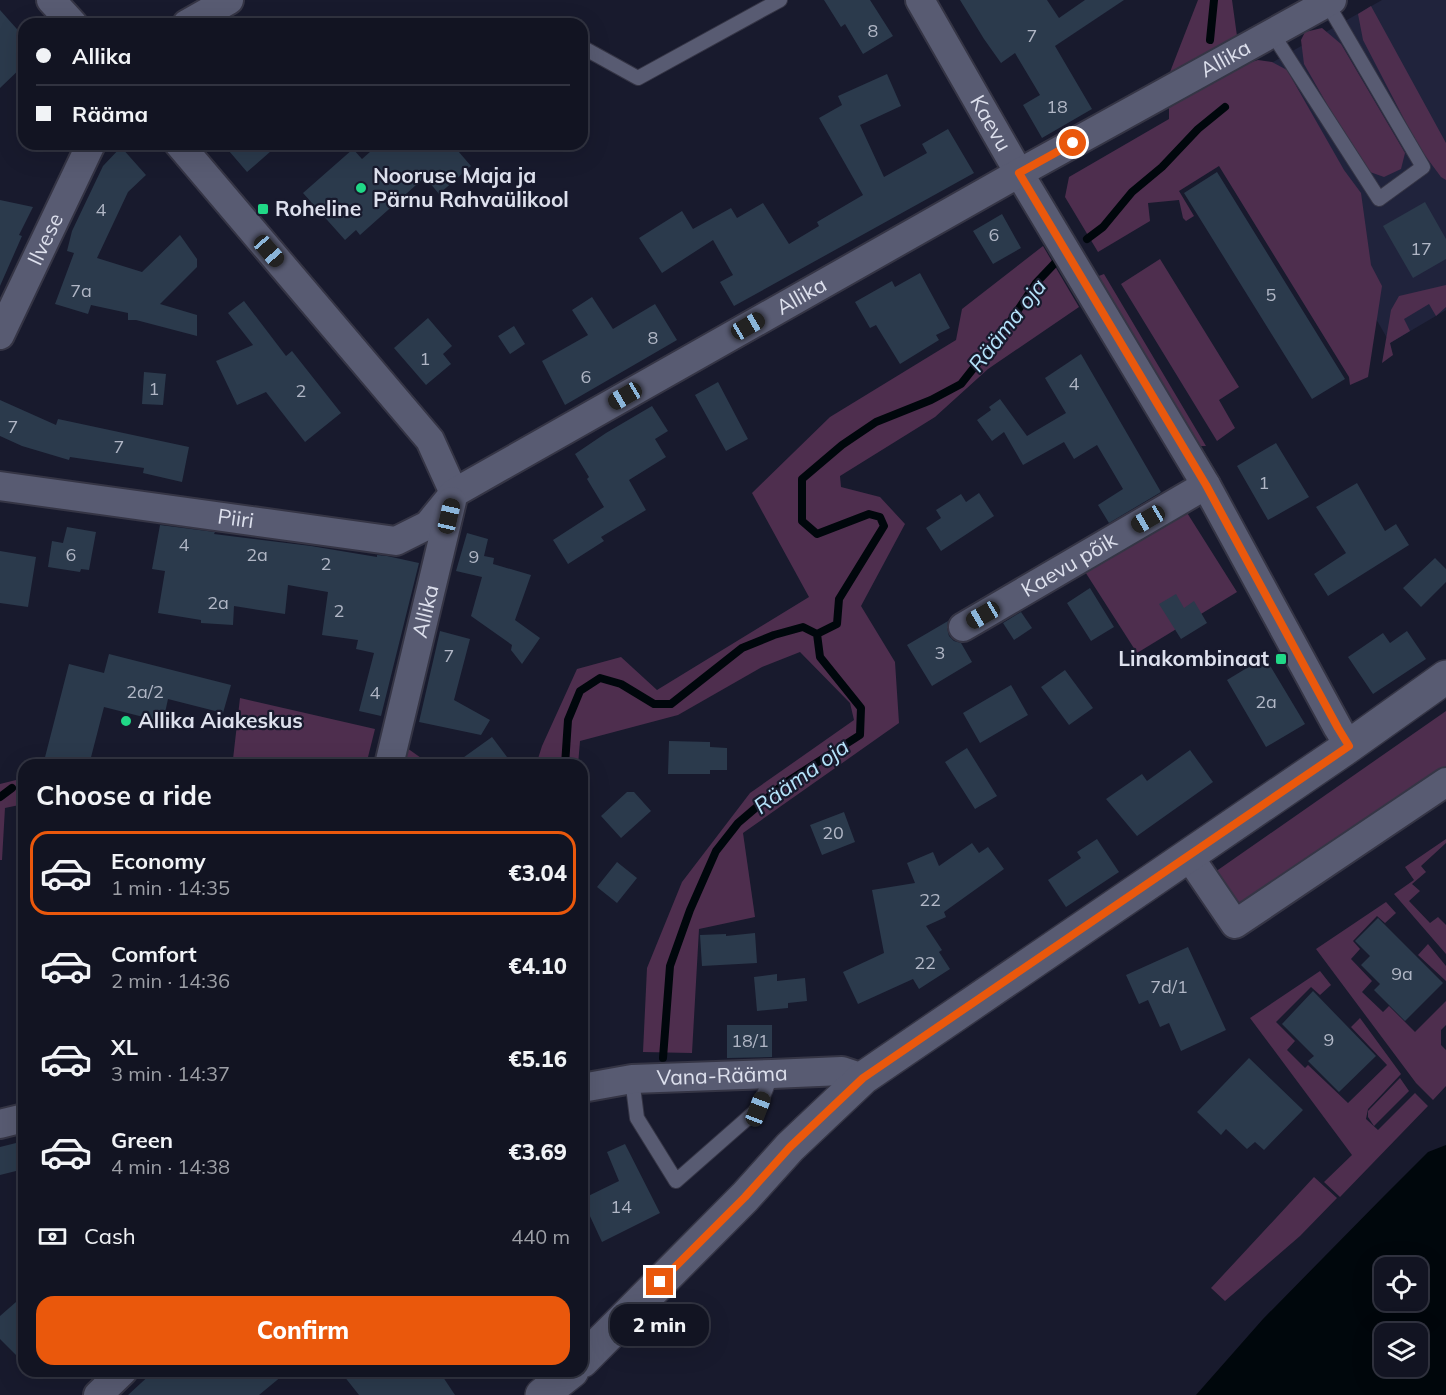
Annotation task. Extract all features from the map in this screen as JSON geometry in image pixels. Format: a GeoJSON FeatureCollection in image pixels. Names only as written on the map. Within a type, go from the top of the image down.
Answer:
{"type":"FeatureCollection","features":[{"type":"Feature","properties":{"kind":"main road"},"geometry":{"type":"LineString","coordinates":[[588,1354],[745,1197],[790,1147],[863,1078],[1349,746],[1446,677]]}},
{"type":"Feature","properties":{"kind":"main road"},"geometry":{"type":"LineString","coordinates":[[542,1395],[564,1377]]}},
{"type":"Feature","properties":{"kind":"street"},"geometry":{"type":"LineString","coordinates":[[51,0],[68,18]]}},
{"type":"Feature","properties":{"kind":"street"},"geometry":{"type":"LineString","coordinates":[[198,18],[229,0]]}},
{"type":"Feature","properties":{"kind":"street","name":"Kaevu"},"geometry":{"type":"LineString","coordinates":[[920,0],[1019,173],[1206,485],[1349,746]]}},
{"type":"Feature","properties":{"kind":"street","name":"Allika"},"geometry":{"type":"LineString","coordinates":[[389,759],[454,493],[1019,173],[1329,1]]}},
{"type":"Feature","properties":{"kind":"street","name":"Ilvese"},"geometry":{"type":"LineString","coordinates":[[0,335],[88,150]]}},
{"type":"Feature","properties":{"kind":"street"},"geometry":{"type":"LineString","coordinates":[[184,150],[430,440],[454,493]]}},
{"type":"Feature","properties":{"kind":"street","name":"Kaevu põik"},"geometry":{"type":"LineString","coordinates":[[963,627],[1206,485]]}},
{"type":"Feature","properties":{"kind":"street","name":"Piiri"},"geometry":{"type":"LineString","coordinates":[[0,486],[396,541],[428,525],[454,493]]}},
{"type":"Feature","properties":{"kind":"street"},"geometry":{"type":"LineString","coordinates":[[1188,855],[1236,924],[1446,782]]}},
{"type":"Feature","properties":{"kind":"street","name":"Vana-Rääma"},"geometry":{"type":"LineString","coordinates":[[588,1087],[632,1079],[842,1071],[863,1078]]}},
{"type":"Feature","properties":{"kind":"street"},"geometry":{"type":"LineString","coordinates":[[0,1124],[18,1120]]}},
{"type":"Feature","properties":{"kind":"street"},"geometry":{"type":"LineString","coordinates":[[98,1395],[117,1377]]}},
{"type":"Feature","properties":{"kind":"lane"},"geometry":{"type":"LineString","coordinates":[[588,50],[638,78],[780,0]]}},
{"type":"Feature","properties":{"kind":"lane"},"geometry":{"type":"LineString","coordinates":[[1272,33],[1378,199],[1423,167],[1329,1]]}},
{"type":"Feature","properties":{"kind":"lane"},"geometry":{"type":"LineString","coordinates":[[632,1079],[637,1119],[676,1181],[758,1109],[772,1074]]}},
{"type":"Feature","properties":{"kind":"shaded area"},"geometry":{"type":"Polygon","coordinates":[[[1198,0],[1232,0],[1237,36],[1170,72],[1198,0]]]}},
{"type":"Feature","properties":{"kind":"shaded area"},"geometry":{"type":"Polygon","coordinates":[[[1382,0],[1446,0],[1446,310],[1390,343],[1238,82],[1382,0]]]}},
{"type":"Feature","properties":{"kind":"shaded area"},"geometry":{"type":"Polygon","coordinates":[[[1371,6],[1446,143],[1446,180],[1441,177],[1418,146],[1363,40],[1358,14],[1371,6]]]}},
{"type":"Feature","properties":{"kind":"shaded area"},"geometry":{"type":"Polygon","coordinates":[[[1322,28],[1341,44],[1405,153],[1401,169],[1384,177],[1370,172],[1340,127],[1304,64],[1301,40],[1305,32],[1322,28]]]}},
{"type":"Feature","properties":{"kind":"shaded area"},"geometry":{"type":"Polygon","coordinates":[[[1258,60],[1272,62],[1287,70],[1344,170],[1361,193],[1371,265],[1382,286],[1368,377],[1350,385],[1349,377],[1219,166],[1179,191],[1194,216],[1186,221],[1183,218],[1179,200],[1148,203],[1150,221],[1098,252],[1065,197],[1069,177],[1169,119],[1169,108],[1235,67],[1258,60]]]}},
{"type":"Feature","properties":{"kind":"shaded area"},"geometry":{"type":"Polygon","coordinates":[[[1043,246],[1079,307],[988,369],[935,417],[840,476],[841,487],[880,497],[905,524],[861,606],[895,662],[899,723],[743,833],[755,917],[699,929],[692,1053],[643,1052],[647,968],[682,882],[750,793],[854,720],[850,703],[800,652],[762,667],[678,715],[580,741],[578,759],[538,759],[542,746],[577,669],[621,657],[657,690],[809,597],[752,493],[830,417],[956,340],[962,309],[1043,246]]]}},
{"type":"Feature","properties":{"kind":"shaded area"},"geometry":{"type":"Polygon","coordinates":[[[1160,259],[1239,387],[1219,400],[1235,428],[1217,441],[1121,284],[1160,259]]]}},
{"type":"Feature","properties":{"kind":"shaded area"},"geometry":{"type":"Polygon","coordinates":[[[1104,274],[1206,446],[1197,446],[1096,277],[1104,274]]]}},
{"type":"Feature","properties":{"kind":"shaded area"},"geometry":{"type":"Polygon","coordinates":[[[1446,285],[1446,307],[1436,316],[1429,304],[1404,319],[1410,331],[1390,343],[1393,355],[1382,363],[1391,310],[1399,296],[1446,285]]]}},
{"type":"Feature","properties":{"kind":"shaded area"},"geometry":{"type":"Polygon","coordinates":[[[1184,508],[1237,592],[1137,653],[1082,567],[1184,508]]]}},
{"type":"Feature","properties":{"kind":"shaded area"},"geometry":{"type":"Polygon","coordinates":[[[240,698],[375,729],[368,759],[233,759],[240,698]]]}},
{"type":"Feature","properties":{"kind":"shaded area"},"geometry":{"type":"Polygon","coordinates":[[[1446,711],[1446,767],[1244,909],[1215,872],[1446,711]]]}},
{"type":"Feature","properties":{"kind":"shaded area"},"geometry":{"type":"Polygon","coordinates":[[[407,748],[423,759],[404,759],[407,748]]]}},
{"type":"Feature","properties":{"kind":"shaded area"},"geometry":{"type":"Polygon","coordinates":[[[18,780],[18,805],[5,808],[2,860],[0,860],[0,784],[18,780]]]}},
{"type":"Feature","properties":{"kind":"shaded area"},"geometry":{"type":"Polygon","coordinates":[[[1446,839],[1446,843],[1421,866],[1426,872],[1412,884],[1420,891],[1409,901],[1430,923],[1438,917],[1446,925],[1446,954],[1394,894],[1414,880],[1405,867],[1446,839]]]}},
{"type":"Feature","properties":{"kind":"shaded area"},"geometry":{"type":"Polygon","coordinates":[[[1386,902],[1396,913],[1385,923],[1377,916],[1353,941],[1360,949],[1351,959],[1372,981],[1362,992],[1383,1012],[1389,1006],[1415,1032],[1446,1001],[1446,1025],[1441,1030],[1441,1045],[1446,1050],[1446,1086],[1433,1100],[1416,1083],[1316,949],[1386,902]]]}},
{"type":"Feature","properties":{"kind":"shaded area"},"geometry":{"type":"Polygon","coordinates":[[[1428,944],[1446,966],[1446,981],[1418,955],[1428,944]]]}},
{"type":"Feature","properties":{"kind":"shaded area"},"geometry":{"type":"Polygon","coordinates":[[[1320,971],[1331,985],[1320,995],[1311,987],[1276,1022],[1295,1041],[1287,1050],[1305,1068],[1308,1065],[1348,1103],[1387,1065],[1351,1027],[1360,1018],[1401,1074],[1368,1109],[1366,1119],[1378,1130],[1415,1093],[1428,1106],[1340,1197],[1324,1182],[1352,1155],[1250,1018],[1320,971]]]}},
{"type":"Feature","properties":{"kind":"shaded area"},"geometry":{"type":"Polygon","coordinates":[[[1400,1078],[1409,1091],[1374,1126],[1368,1117],[1368,1111],[1400,1078]]]}},
{"type":"Feature","properties":{"kind":"shaded area"},"geometry":{"type":"Polygon","coordinates":[[[1446,1145],[1446,1395],[1196,1395],[1263,1319],[1428,1152],[1446,1145]]]}},
{"type":"Feature","properties":{"kind":"shaded area"},"geometry":{"type":"Polygon","coordinates":[[[1314,1177],[1337,1198],[1300,1236],[1225,1301],[1211,1288],[1314,1177]]]}},
{"type":"Feature","properties":{"kind":"building"},"geometry":{"type":"Polygon","coordinates":[[[824,0],[870,0],[893,36],[863,54],[845,24],[841,27],[824,0]]]}},
{"type":"Feature","properties":{"kind":"building"},"geometry":{"type":"Polygon","coordinates":[[[960,0],[1047,0],[1059,18],[1085,0],[1124,0],[1055,46],[1092,109],[1042,138],[1023,105],[1040,95],[1015,53],[1001,63],[960,0]]]}},
{"type":"Feature","properties":{"kind":"building"},"geometry":{"type":"Polygon","coordinates":[[[0,10],[18,30],[18,71],[0,88],[0,10]]]}},
{"type":"Feature","properties":{"kind":"building"},"geometry":{"type":"Polygon","coordinates":[[[887,74],[901,106],[860,125],[884,177],[927,153],[922,144],[948,129],[974,173],[734,306],[720,282],[733,275],[713,240],[662,273],[639,238],[682,211],[693,229],[731,208],[737,218],[763,203],[789,244],[819,226],[817,222],[863,195],[819,118],[842,105],[838,96],[887,74]]]}},
{"type":"Feature","properties":{"kind":"building"},"geometry":{"type":"Polygon","coordinates":[[[118,150],[124,150],[146,175],[128,192],[97,258],[142,272],[180,235],[197,259],[197,267],[160,304],[197,315],[197,336],[136,320],[128,320],[128,313],[91,305],[88,314],[55,304],[74,253],[67,251],[72,231],[103,166],[118,150]]]}},
{"type":"Feature","properties":{"kind":"building"},"geometry":{"type":"Polygon","coordinates":[[[228,150],[272,150],[247,172],[228,150]]]}},
{"type":"Feature","properties":{"kind":"building","name":"Nooruse Maja ja Pärnu Rahvaülikool"},"geometry":{"type":"Polygon","coordinates":[[[352,150],[362,159],[372,150],[457,150],[471,166],[439,194],[425,177],[360,235],[356,230],[345,240],[303,193],[352,150]]]}},
{"type":"Feature","properties":{"kind":"building"},"geometry":{"type":"Polygon","coordinates":[[[1217,172],[1345,379],[1312,399],[1184,193],[1217,172]]]}},
{"type":"Feature","properties":{"kind":"building"},"geometry":{"type":"Polygon","coordinates":[[[0,200],[33,207],[19,235],[22,236],[0,286],[0,200]]]}},
{"type":"Feature","properties":{"kind":"building"},"geometry":{"type":"Polygon","coordinates":[[[1425,202],[1446,239],[1446,259],[1413,278],[1383,226],[1425,202]]]}},
{"type":"Feature","properties":{"kind":"building"},"geometry":{"type":"Polygon","coordinates":[[[1002,214],[1021,248],[993,264],[973,231],[1002,214]]]}},
{"type":"Feature","properties":{"kind":"building"},"geometry":{"type":"Polygon","coordinates":[[[920,273],[950,328],[936,335],[939,340],[900,364],[876,325],[870,328],[855,302],[892,281],[895,287],[920,273]]]}},
{"type":"Feature","properties":{"kind":"building"},"geometry":{"type":"Polygon","coordinates":[[[592,297],[613,329],[655,304],[677,340],[565,405],[542,361],[588,335],[572,310],[592,297]]]}},
{"type":"Feature","properties":{"kind":"building"},"geometry":{"type":"Polygon","coordinates":[[[244,301],[286,356],[292,351],[341,413],[305,442],[266,392],[237,405],[216,361],[253,345],[228,313],[244,301]]]}},
{"type":"Feature","properties":{"kind":"building"},"geometry":{"type":"Polygon","coordinates":[[[428,318],[452,346],[443,354],[451,364],[426,385],[394,348],[428,318]]]}},
{"type":"Feature","properties":{"kind":"building"},"geometry":{"type":"Polygon","coordinates":[[[514,326],[525,344],[510,354],[498,336],[514,326]]]}},
{"type":"Feature","properties":{"kind":"building"},"geometry":{"type":"Polygon","coordinates":[[[1081,354],[1161,492],[1109,523],[1098,505],[1123,489],[1097,445],[1074,459],[1064,442],[1023,465],[1004,432],[992,441],[977,420],[991,410],[989,407],[1000,399],[1027,436],[1066,413],[1045,378],[1081,354]]]}},
{"type":"Feature","properties":{"kind":"building"},"geometry":{"type":"Polygon","coordinates":[[[144,372],[166,374],[163,405],[142,404],[144,372]]]}},
{"type":"Feature","properties":{"kind":"building"},"geometry":{"type":"Polygon","coordinates":[[[718,382],[748,439],[726,451],[695,395],[718,382]]]}},
{"type":"Feature","properties":{"kind":"building"},"geometry":{"type":"Polygon","coordinates":[[[0,400],[56,425],[58,419],[189,447],[182,482],[143,473],[144,468],[70,457],[69,460],[22,446],[0,436],[0,400]]]}},
{"type":"Feature","properties":{"kind":"building"},"geometry":{"type":"Polygon","coordinates":[[[652,406],[668,431],[655,439],[666,457],[629,480],[646,510],[601,537],[604,541],[568,564],[553,540],[604,507],[575,454],[652,406]]]}},
{"type":"Feature","properties":{"kind":"building"},"geometry":{"type":"Polygon","coordinates":[[[1276,443],[1309,497],[1268,520],[1237,466],[1276,443]]]}},
{"type":"Feature","properties":{"kind":"building"},"geometry":{"type":"Polygon","coordinates":[[[1357,483],[1385,531],[1396,524],[1409,545],[1328,596],[1314,574],[1346,553],[1316,507],[1357,483]]]}},
{"type":"Feature","properties":{"kind":"building"},"geometry":{"type":"Polygon","coordinates":[[[979,493],[994,516],[941,551],[926,528],[941,518],[936,510],[961,494],[966,502],[979,493]]]}},
{"type":"Feature","properties":{"kind":"building"},"geometry":{"type":"Polygon","coordinates":[[[160,525],[377,557],[377,555],[387,556],[419,563],[381,716],[359,711],[374,653],[356,649],[358,640],[322,635],[328,592],[288,585],[285,614],[234,606],[233,625],[201,623],[201,620],[158,613],[165,571],[152,569],[160,525]]]}},
{"type":"Feature","properties":{"kind":"building"},"geometry":{"type":"Polygon","coordinates":[[[67,527],[96,532],[89,570],[81,569],[80,572],[48,567],[52,541],[63,543],[67,527]]]}},
{"type":"Feature","properties":{"kind":"building"},"geometry":{"type":"Polygon","coordinates":[[[467,533],[488,539],[484,556],[494,558],[493,564],[531,575],[515,620],[540,638],[522,664],[511,650],[512,645],[471,616],[482,577],[456,571],[467,533]]]}},
{"type":"Feature","properties":{"kind":"building"},"geometry":{"type":"Polygon","coordinates":[[[0,551],[36,557],[28,607],[0,603],[0,551]]]}},
{"type":"Feature","properties":{"kind":"building"},"geometry":{"type":"Polygon","coordinates":[[[1435,558],[1446,569],[1446,582],[1421,607],[1403,588],[1435,558]]]}},
{"type":"Feature","properties":{"kind":"building"},"geometry":{"type":"Polygon","coordinates":[[[1090,588],[1114,627],[1091,641],[1067,603],[1090,588]]]}},
{"type":"Feature","properties":{"kind":"building"},"geometry":{"type":"Polygon","coordinates":[[[1176,594],[1184,608],[1194,601],[1207,623],[1181,639],[1159,604],[1176,594]]]}},
{"type":"Feature","properties":{"kind":"building"},"geometry":{"type":"Polygon","coordinates":[[[1021,612],[1032,628],[1014,640],[1003,623],[1021,612]]]}},
{"type":"Feature","properties":{"kind":"building"},"geometry":{"type":"Polygon","coordinates":[[[948,621],[949,636],[961,643],[972,662],[932,686],[907,645],[948,621]]]}},
{"type":"Feature","properties":{"kind":"building"},"geometry":{"type":"Polygon","coordinates":[[[440,631],[470,639],[454,700],[490,720],[481,735],[419,722],[440,631]]]}},
{"type":"Feature","properties":{"kind":"building"},"geometry":{"type":"Polygon","coordinates":[[[1407,631],[1426,659],[1373,694],[1348,657],[1383,633],[1390,643],[1407,631]]]}},
{"type":"Feature","properties":{"kind":"building"},"geometry":{"type":"Polygon","coordinates":[[[109,654],[231,685],[223,713],[168,699],[163,722],[104,707],[91,759],[45,759],[69,664],[104,673],[109,654]]]}},
{"type":"Feature","properties":{"kind":"building"},"geometry":{"type":"Polygon","coordinates":[[[1265,657],[1305,724],[1266,747],[1227,680],[1265,657]]]}},
{"type":"Feature","properties":{"kind":"building"},"geometry":{"type":"Polygon","coordinates":[[[1065,670],[1093,708],[1069,725],[1041,687],[1065,670]]]}},
{"type":"Feature","properties":{"kind":"building"},"geometry":{"type":"Polygon","coordinates":[[[1011,685],[1028,715],[980,743],[963,713],[1011,685]]]}},
{"type":"Feature","properties":{"kind":"building"},"geometry":{"type":"Polygon","coordinates":[[[492,737],[508,759],[461,759],[492,737]]]}},
{"type":"Feature","properties":{"kind":"building"},"geometry":{"type":"Polygon","coordinates":[[[669,741],[710,742],[710,747],[727,748],[727,770],[710,770],[710,774],[668,774],[669,741]]]}},
{"type":"Feature","properties":{"kind":"building"},"geometry":{"type":"Polygon","coordinates":[[[967,748],[997,796],[975,809],[945,762],[967,748]]]}},
{"type":"Feature","properties":{"kind":"building"},"geometry":{"type":"Polygon","coordinates":[[[1190,750],[1213,782],[1137,836],[1106,799],[1142,774],[1147,781],[1190,750]]]}},
{"type":"Feature","properties":{"kind":"building"},"geometry":{"type":"Polygon","coordinates":[[[627,792],[634,792],[651,811],[621,838],[601,816],[627,792]]]}},
{"type":"Feature","properties":{"kind":"building"},"geometry":{"type":"Polygon","coordinates":[[[844,812],[855,842],[822,855],[810,825],[844,812]]]}},
{"type":"Feature","properties":{"kind":"building"},"geometry":{"type":"Polygon","coordinates":[[[1097,839],[1119,872],[1066,907],[1048,880],[1081,858],[1077,852],[1097,839]]]}},
{"type":"Feature","properties":{"kind":"building"},"geometry":{"type":"Polygon","coordinates":[[[972,843],[979,853],[988,847],[1004,869],[944,912],[946,917],[926,926],[942,950],[939,952],[950,969],[919,989],[913,979],[858,1004],[843,972],[884,953],[872,890],[915,883],[907,863],[933,852],[939,866],[972,843]]]}},
{"type":"Feature","properties":{"kind":"building"},"geometry":{"type":"Polygon","coordinates":[[[617,862],[637,878],[617,903],[597,887],[617,862]]]}},
{"type":"Feature","properties":{"kind":"building"},"geometry":{"type":"Polygon","coordinates":[[[1378,918],[1443,983],[1405,1021],[1374,990],[1380,984],[1361,965],[1370,956],[1355,941],[1378,918]]]}},
{"type":"Feature","properties":{"kind":"building"},"geometry":{"type":"Polygon","coordinates":[[[755,933],[757,963],[702,966],[700,935],[726,934],[726,936],[755,933]]]}},
{"type":"Feature","properties":{"kind":"building"},"geometry":{"type":"Polygon","coordinates":[[[1188,947],[1226,1030],[1181,1051],[1169,1023],[1160,1027],[1148,1000],[1139,1004],[1126,975],[1188,947]]]}},
{"type":"Feature","properties":{"kind":"building"},"geometry":{"type":"Polygon","coordinates":[[[777,974],[777,981],[805,978],[807,1001],[788,1003],[788,1008],[757,1011],[754,977],[777,974]]]}},
{"type":"Feature","properties":{"kind":"building"},"geometry":{"type":"Polygon","coordinates":[[[1313,991],[1376,1056],[1339,1092],[1308,1061],[1314,1056],[1282,1024],[1313,991]]]}},
{"type":"Feature","properties":{"kind":"building"},"geometry":{"type":"Polygon","coordinates":[[[727,1025],[772,1025],[772,1057],[727,1058],[727,1025]]]}},
{"type":"Feature","properties":{"kind":"building"},"geometry":{"type":"Polygon","coordinates":[[[1249,1058],[1303,1110],[1264,1150],[1255,1142],[1247,1149],[1226,1129],[1221,1135],[1197,1112],[1249,1058]]]}},
{"type":"Feature","properties":{"kind":"building"},"geometry":{"type":"Polygon","coordinates":[[[18,1142],[18,1170],[0,1175],[0,1147],[18,1142]]]}},
{"type":"Feature","properties":{"kind":"building"},"geometry":{"type":"Polygon","coordinates":[[[625,1144],[660,1213],[602,1242],[588,1212],[588,1196],[619,1181],[607,1152],[625,1144]]]}},
{"type":"Feature","properties":{"kind":"building"},"geometry":{"type":"Polygon","coordinates":[[[18,1300],[18,1357],[0,1339],[0,1316],[18,1300]]]}},
{"type":"Feature","properties":{"kind":"building"},"geometry":{"type":"Polygon","coordinates":[[[148,1377],[281,1377],[259,1395],[128,1395],[148,1377]]]}},
{"type":"Feature","properties":{"kind":"building"},"geometry":{"type":"Polygon","coordinates":[[[345,1377],[443,1377],[455,1395],[359,1395],[345,1377]]]}},
{"type":"Feature","properties":{"kind":"waterway","name":"Rääma oja"},"geometry":{"type":"LineString","coordinates":[[1210,40],[1214,0]]}},
{"type":"Feature","properties":{"kind":"waterway","name":"Rääma oja"},"geometry":{"type":"LineString","coordinates":[[1087,239],[1103,227],[1132,192],[1162,167],[1198,129],[1225,107]]}},
{"type":"Feature","properties":{"kind":"waterway","name":"Rääma oja"},"geometry":{"type":"LineString","coordinates":[[663,1058],[670,966],[690,910],[716,851],[738,823],[785,783],[860,735],[861,708],[820,657],[817,634],[837,624],[839,599],[884,526],[880,517],[869,514],[817,534],[802,521],[802,479],[842,445],[876,422],[931,400],[961,384],[1010,322],[1036,283],[1055,263]]}},
{"type":"Feature","properties":{"kind":"waterway"},"geometry":{"type":"LineString","coordinates":[[565,759],[568,720],[580,691],[600,678],[621,684],[654,704],[671,704],[742,648],[774,635],[803,627],[817,634]]}},
{"type":"Feature","properties":{"kind":"waterway"},"geometry":{"type":"LineString","coordinates":[[0,797],[12,788]]}},
{"type":"Feature","properties":{"kind":"place","name":"Nooruse Maja ja Pärnu Rahvaülikool"},"geometry":{"type":"Point","coordinates":[361,188]}},
{"type":"Feature","properties":{"kind":"place","name":"Roheline"},"geometry":{"type":"Point","coordinates":[263,209]}},
{"type":"Feature","properties":{"kind":"place","name":"Linakombinaat"},"geometry":{"type":"Point","coordinates":[1281,659]}},
{"type":"Feature","properties":{"kind":"place","name":"Allika Aiakeskus"},"geometry":{"type":"Point","coordinates":[126,721]}},
{"type":"Feature","properties":{"kind":"route"},"geometry":{"type":"LineString","coordinates":[[660,1282],[745,1197],[790,1147],[863,1078],[1349,746],[1206,485],[1019,173],[1073,143]]}}]}
